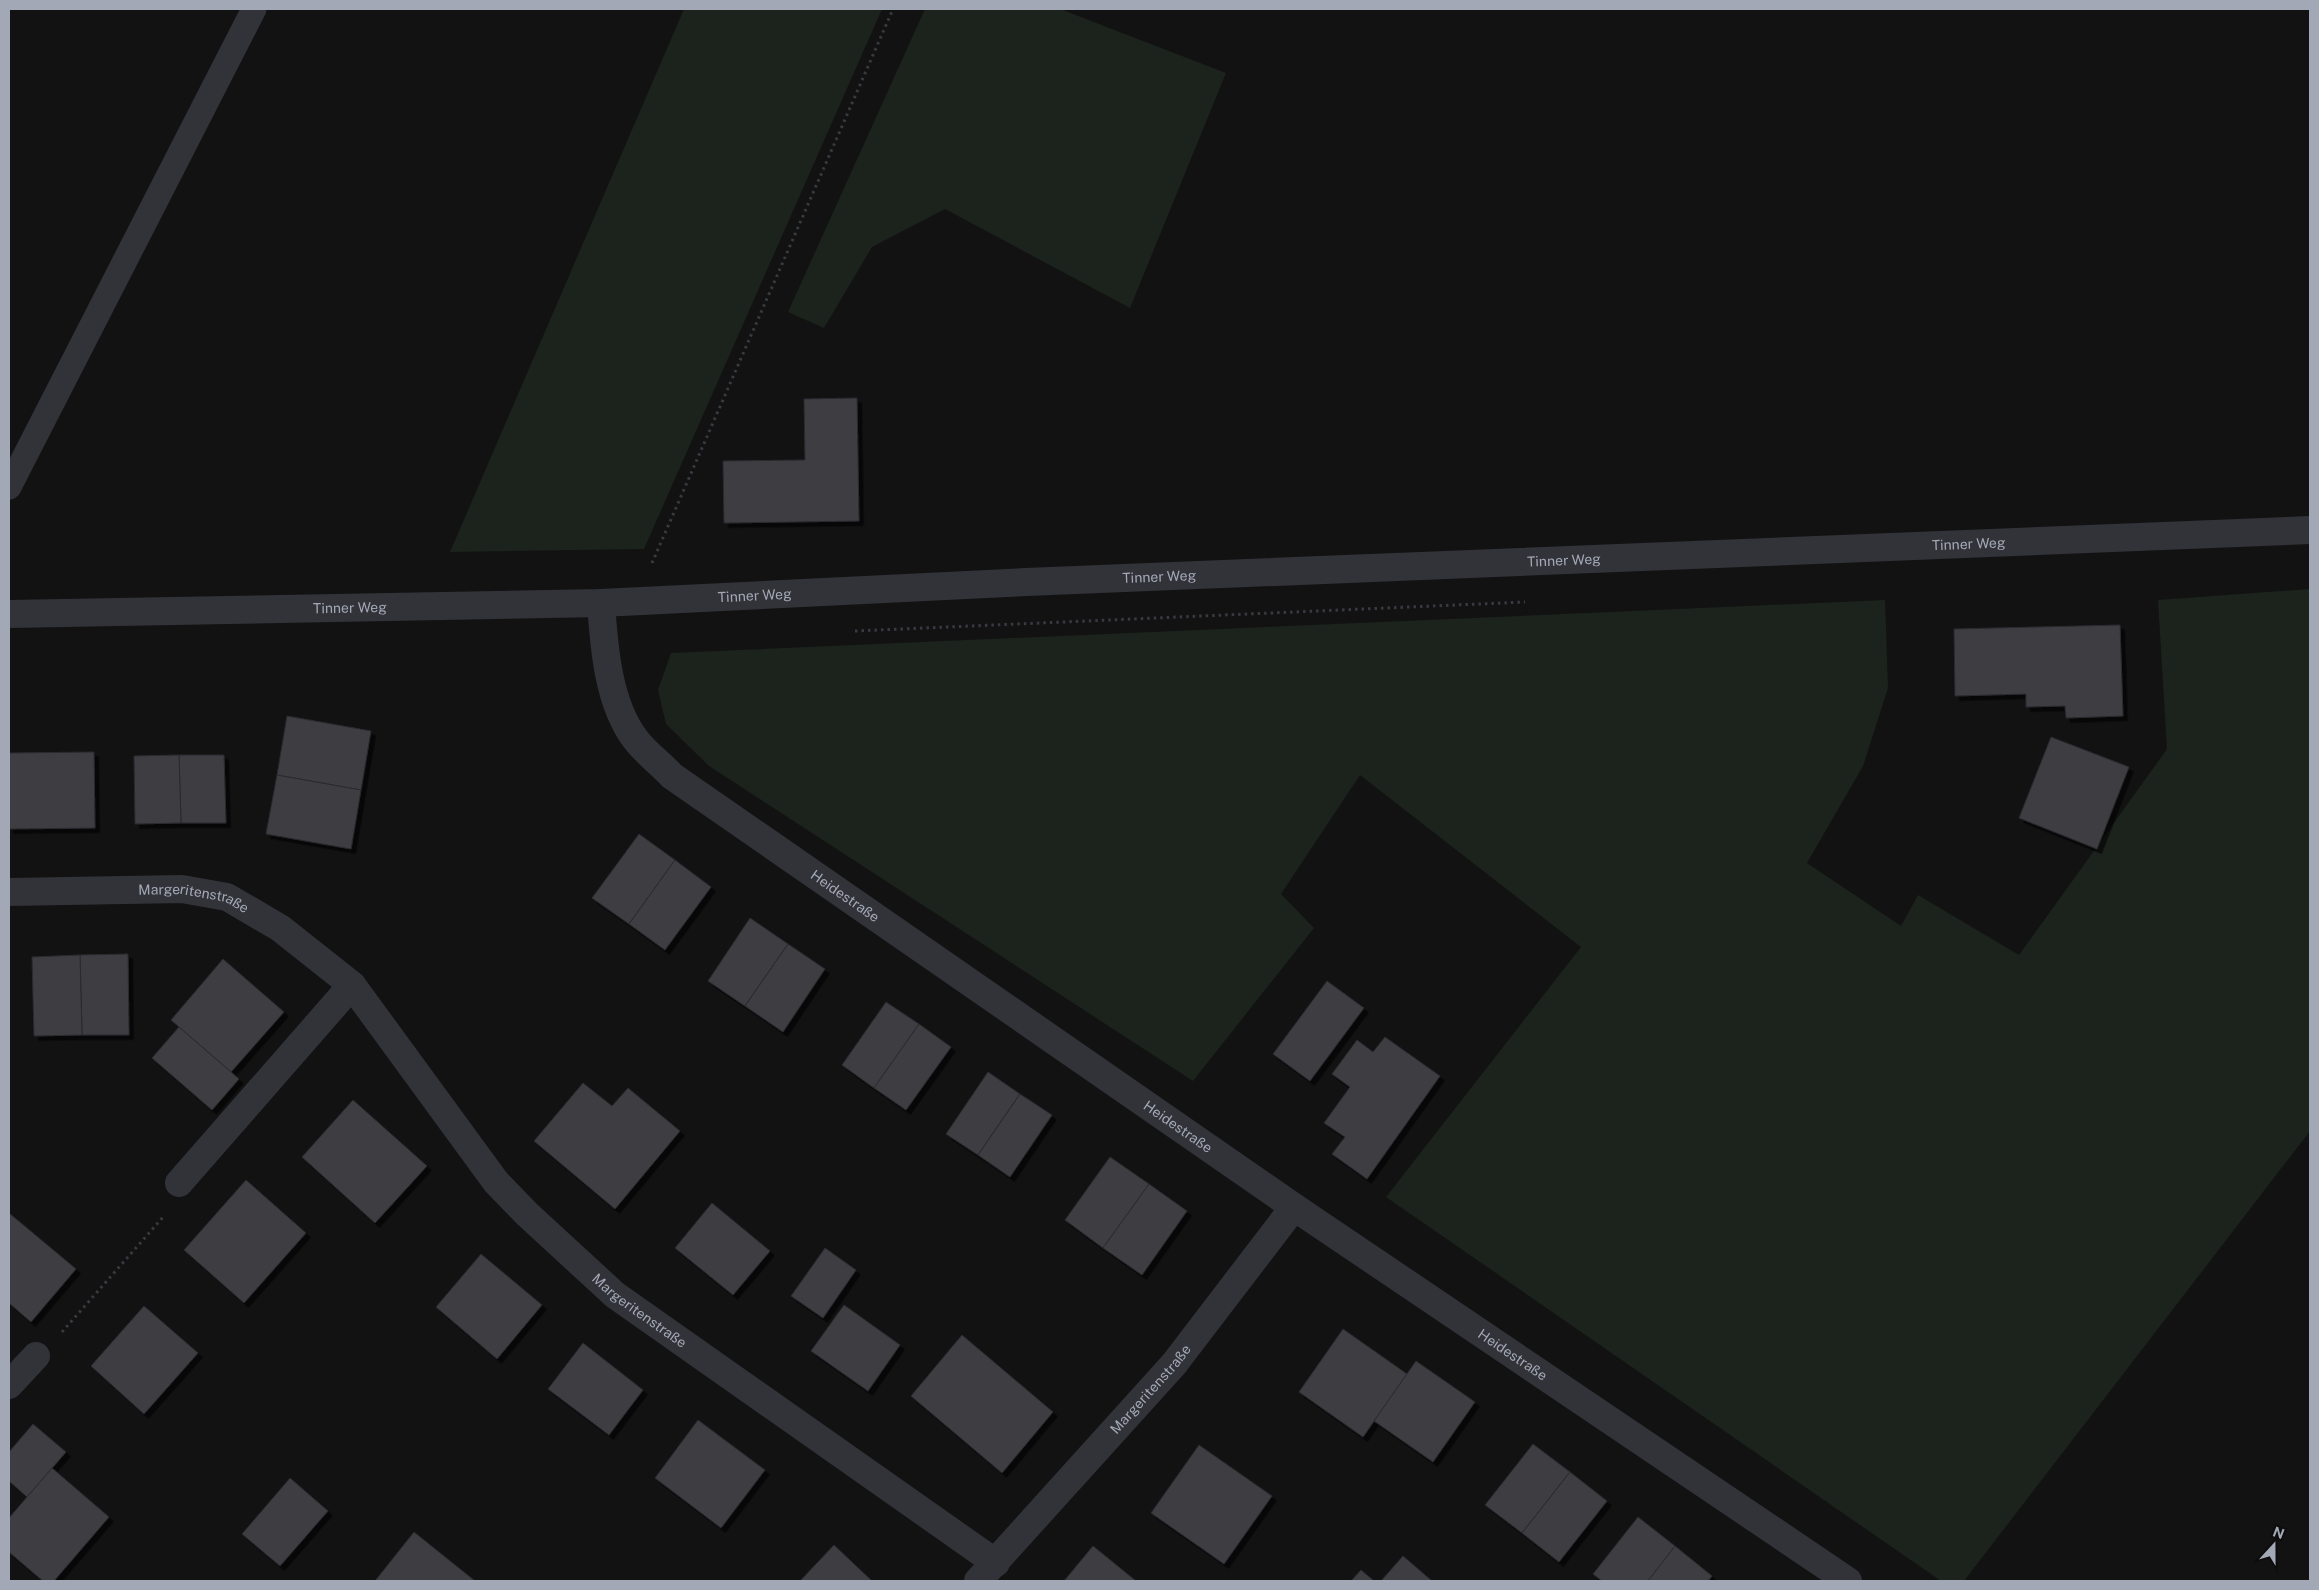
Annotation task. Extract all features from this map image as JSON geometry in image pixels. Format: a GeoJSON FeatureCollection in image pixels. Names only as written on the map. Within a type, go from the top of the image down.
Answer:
{"type":"FeatureCollection","features":[{"type":"Feature","properties":{"kind":"street","name":"Tinner Weg"},"geometry":{"type":"LineString","coordinates":[[9,614],[601,603],[1026,582],[2310,530]]}},
{"type":"Feature","properties":{"kind":"street","name":"Heidestraße"},"geometry":{"type":"LineString","coordinates":[[601,603],[604,641],[615,699],[636,740],[672,776],[1294,1207],[1848,1581]]}},
{"type":"Feature","properties":{"kind":"street","name":"Margeritenstraße"},"geometry":{"type":"LineString","coordinates":[[9,892],[182,889],[227,897],[280,928],[352,985],[496,1182],[527,1214],[615,1294],[987,1572],[1174,1364],[1294,1207]]}},
{"type":"Feature","properties":{"kind":"street"},"geometry":{"type":"LineString","coordinates":[[179,1183],[352,985]]}},
{"type":"Feature","properties":{"kind":"street"},"geometry":{"type":"LineString","coordinates":[[9,1385],[36,1356]]}},
{"type":"Feature","properties":{"kind":"lane"},"geometry":{"type":"LineString","coordinates":[[9,487],[254,9]]}},
{"type":"Feature","properties":{"kind":"path"},"geometry":{"type":"LineString","coordinates":[[636,601],[893,9]]}},
{"type":"Feature","properties":{"kind":"path"},"geometry":{"type":"LineString","coordinates":[[36,1356],[50,1345],[175,1203],[179,1183]]}},
{"type":"Feature","properties":{"kind":"shaded area"},"geometry":{"type":"Polygon","coordinates":[[[684,9],[882,9],[644,549],[450,552],[684,9]]]}},
{"type":"Feature","properties":{"kind":"shaded area"},"geometry":{"type":"Polygon","coordinates":[[[925,9],[1060,9],[1226,73],[1130,308],[945,209],[872,247],[824,328],[788,312],[925,9]]]}},
{"type":"Feature","properties":{"kind":"shaded area"},"geometry":{"type":"Polygon","coordinates":[[[2310,589],[2310,1131],[1964,1581],[1941,1581],[1386,1197],[1581,947],[1360,775],[1281,894],[1314,928],[1193,1081],[709,766],[666,724],[658,690],[671,653],[1885,600],[1888,688],[1863,766],[1807,863],[1901,926],[1918,895],[2019,955],[2167,749],[2158,600],[2310,589]]]}},
{"type":"Feature","properties":{"kind":"building"},"geometry":{"type":"Polygon","coordinates":[[[857,398],[859,521],[724,523],[723,461],[805,460],[804,399],[857,398]]]}},
{"type":"Feature","properties":{"kind":"building"},"geometry":{"type":"Polygon","coordinates":[[[2120,625],[2123,716],[2066,718],[2065,706],[2026,707],[2026,694],[1955,696],[1954,629],[2120,625]]]}},
{"type":"Feature","properties":{"kind":"building"},"geometry":{"type":"Polygon","coordinates":[[[287,716],[371,731],[361,790],[277,775],[287,716]]]}},
{"type":"Feature","properties":{"kind":"building"},"geometry":{"type":"Polygon","coordinates":[[[2051,737],[2129,767],[2097,849],[2019,818],[2051,737]]]}},
{"type":"Feature","properties":{"kind":"building"},"geometry":{"type":"Polygon","coordinates":[[[94,752],[95,828],[9,829],[9,753],[94,752]]]}},
{"type":"Feature","properties":{"kind":"building"},"geometry":{"type":"Polygon","coordinates":[[[179,755],[224,755],[226,823],[181,823],[179,755]]]}},
{"type":"Feature","properties":{"kind":"building"},"geometry":{"type":"Polygon","coordinates":[[[179,755],[181,823],[135,824],[134,756],[179,755]]]}},
{"type":"Feature","properties":{"kind":"building"},"geometry":{"type":"Polygon","coordinates":[[[277,775],[361,790],[351,849],[266,834],[277,775]]]}},
{"type":"Feature","properties":{"kind":"building"},"geometry":{"type":"Polygon","coordinates":[[[639,834],[675,860],[629,924],[592,898],[639,834]]]}},
{"type":"Feature","properties":{"kind":"building"},"geometry":{"type":"Polygon","coordinates":[[[675,860],[711,887],[665,950],[629,924],[675,860]]]}},
{"type":"Feature","properties":{"kind":"building"},"geometry":{"type":"Polygon","coordinates":[[[750,918],[788,944],[745,1006],[708,981],[750,918]]]}},
{"type":"Feature","properties":{"kind":"building"},"geometry":{"type":"Polygon","coordinates":[[[788,944],[825,969],[783,1032],[745,1006],[788,944]]]}},
{"type":"Feature","properties":{"kind":"building"},"geometry":{"type":"Polygon","coordinates":[[[128,954],[129,1035],[82,1035],[80,955],[128,954]]]}},
{"type":"Feature","properties":{"kind":"building"},"geometry":{"type":"Polygon","coordinates":[[[80,955],[82,1035],[34,1036],[32,957],[80,955]]]}},
{"type":"Feature","properties":{"kind":"building"},"geometry":{"type":"Polygon","coordinates":[[[223,959],[284,1012],[231,1072],[171,1020],[223,959]]]}},
{"type":"Feature","properties":{"kind":"building"},"geometry":{"type":"Polygon","coordinates":[[[1327,981],[1364,1008],[1310,1081],[1273,1054],[1327,981]]]}},
{"type":"Feature","properties":{"kind":"building"},"geometry":{"type":"Polygon","coordinates":[[[886,1002],[919,1024],[874,1088],[842,1065],[886,1002]]]}},
{"type":"Feature","properties":{"kind":"building"},"geometry":{"type":"Polygon","coordinates":[[[919,1024],[951,1047],[906,1110],[874,1088],[919,1024]]]}},
{"type":"Feature","properties":{"kind":"building"},"geometry":{"type":"Polygon","coordinates":[[[179,1027],[239,1079],[212,1110],[152,1058],[179,1027]]]}},
{"type":"Feature","properties":{"kind":"building"},"geometry":{"type":"Polygon","coordinates":[[[1385,1037],[1440,1076],[1367,1179],[1332,1154],[1345,1137],[1324,1123],[1350,1087],[1332,1074],[1357,1040],[1373,1052],[1385,1037]]]}},
{"type":"Feature","properties":{"kind":"building"},"geometry":{"type":"Polygon","coordinates":[[[988,1072],[1020,1094],[978,1155],[946,1134],[988,1072]]]}},
{"type":"Feature","properties":{"kind":"building"},"geometry":{"type":"Polygon","coordinates":[[[583,1083],[612,1106],[628,1088],[680,1131],[615,1209],[534,1141],[583,1083]]]}},
{"type":"Feature","properties":{"kind":"building"},"geometry":{"type":"Polygon","coordinates":[[[1020,1094],[1052,1115],[1010,1177],[978,1155],[1020,1094]]]}},
{"type":"Feature","properties":{"kind":"building"},"geometry":{"type":"Polygon","coordinates":[[[353,1100],[427,1166],[375,1223],[302,1157],[353,1100]]]}},
{"type":"Feature","properties":{"kind":"building"},"geometry":{"type":"Polygon","coordinates":[[[1110,1157],[1149,1184],[1103,1248],[1065,1220],[1110,1157]]]}},
{"type":"Feature","properties":{"kind":"building"},"geometry":{"type":"Polygon","coordinates":[[[246,1180],[306,1233],[244,1303],[184,1250],[246,1180]]]}},
{"type":"Feature","properties":{"kind":"building"},"geometry":{"type":"Polygon","coordinates":[[[1149,1184],[1187,1211],[1142,1275],[1103,1248],[1149,1184]]]}},
{"type":"Feature","properties":{"kind":"building"},"geometry":{"type":"Polygon","coordinates":[[[712,1203],[770,1251],[733,1295],[675,1248],[712,1203]]]}},
{"type":"Feature","properties":{"kind":"building"},"geometry":{"type":"Polygon","coordinates":[[[9,1213],[76,1269],[31,1322],[9,1303],[9,1213]]]}},
{"type":"Feature","properties":{"kind":"building"},"geometry":{"type":"Polygon","coordinates":[[[825,1248],[856,1270],[823,1318],[791,1296],[825,1248]]]}},
{"type":"Feature","properties":{"kind":"building"},"geometry":{"type":"Polygon","coordinates":[[[481,1254],[542,1305],[497,1359],[436,1307],[481,1254]]]}},
{"type":"Feature","properties":{"kind":"building"},"geometry":{"type":"Polygon","coordinates":[[[844,1305],[900,1345],[868,1391],[811,1351],[844,1305]]]}},
{"type":"Feature","properties":{"kind":"building"},"geometry":{"type":"Polygon","coordinates":[[[144,1306],[198,1353],[144,1414],[91,1366],[144,1306]]]}},
{"type":"Feature","properties":{"kind":"building"},"geometry":{"type":"Polygon","coordinates":[[[1343,1329],[1407,1374],[1363,1437],[1299,1392],[1343,1329]]]}},
{"type":"Feature","properties":{"kind":"building"},"geometry":{"type":"Polygon","coordinates":[[[962,1335],[1053,1412],[1002,1473],[911,1396],[962,1335]]]}},
{"type":"Feature","properties":{"kind":"building"},"geometry":{"type":"Polygon","coordinates":[[[583,1343],[643,1390],[609,1435],[548,1389],[583,1343]]]}},
{"type":"Feature","properties":{"kind":"building"},"geometry":{"type":"Polygon","coordinates":[[[1416,1361],[1475,1402],[1433,1462],[1374,1421],[1416,1361]]]}},
{"type":"Feature","properties":{"kind":"building"},"geometry":{"type":"Polygon","coordinates":[[[698,1420],[765,1470],[721,1528],[655,1478],[698,1420]]]}},
{"type":"Feature","properties":{"kind":"building"},"geometry":{"type":"Polygon","coordinates":[[[33,1424],[66,1452],[27,1497],[9,1481],[9,1452],[33,1424]]]}},
{"type":"Feature","properties":{"kind":"building"},"geometry":{"type":"Polygon","coordinates":[[[1533,1444],[1570,1472],[1522,1533],[1485,1505],[1533,1444]]]}},
{"type":"Feature","properties":{"kind":"building"},"geometry":{"type":"Polygon","coordinates":[[[1199,1445],[1272,1496],[1224,1564],[1151,1513],[1199,1445]]]}},
{"type":"Feature","properties":{"kind":"building"},"geometry":{"type":"Polygon","coordinates":[[[52,1468],[109,1517],[54,1581],[43,1581],[9,1552],[9,1518],[52,1468]]]}},
{"type":"Feature","properties":{"kind":"building"},"geometry":{"type":"Polygon","coordinates":[[[1570,1472],[1607,1501],[1559,1562],[1522,1533],[1570,1472]]]}},
{"type":"Feature","properties":{"kind":"building"},"geometry":{"type":"Polygon","coordinates":[[[290,1478],[328,1511],[280,1566],[242,1534],[290,1478]]]}},
{"type":"Feature","properties":{"kind":"building"},"geometry":{"type":"Polygon","coordinates":[[[1638,1517],[1675,1546],[1648,1581],[1602,1581],[1593,1574],[1638,1517]]]}},
{"type":"Feature","properties":{"kind":"building"},"geometry":{"type":"Polygon","coordinates":[[[414,1532],[475,1581],[375,1581],[414,1532]]]}},
{"type":"Feature","properties":{"kind":"building"},"geometry":{"type":"Polygon","coordinates":[[[834,1545],[872,1581],[800,1581],[834,1545]]]}},
{"type":"Feature","properties":{"kind":"building"},"geometry":{"type":"Polygon","coordinates":[[[1093,1546],[1136,1581],[1064,1581],[1093,1546]]]}},
{"type":"Feature","properties":{"kind":"building"},"geometry":{"type":"Polygon","coordinates":[[[1675,1546],[1712,1576],[1708,1581],[1648,1581],[1675,1546]]]}},
{"type":"Feature","properties":{"kind":"building"},"geometry":{"type":"Polygon","coordinates":[[[1403,1556],[1432,1581],[1381,1581],[1403,1556]]]}},
{"type":"Feature","properties":{"kind":"building"},"geometry":{"type":"Polygon","coordinates":[[[1361,1570],[1374,1581],[1351,1581],[1361,1570]]]}}]}
